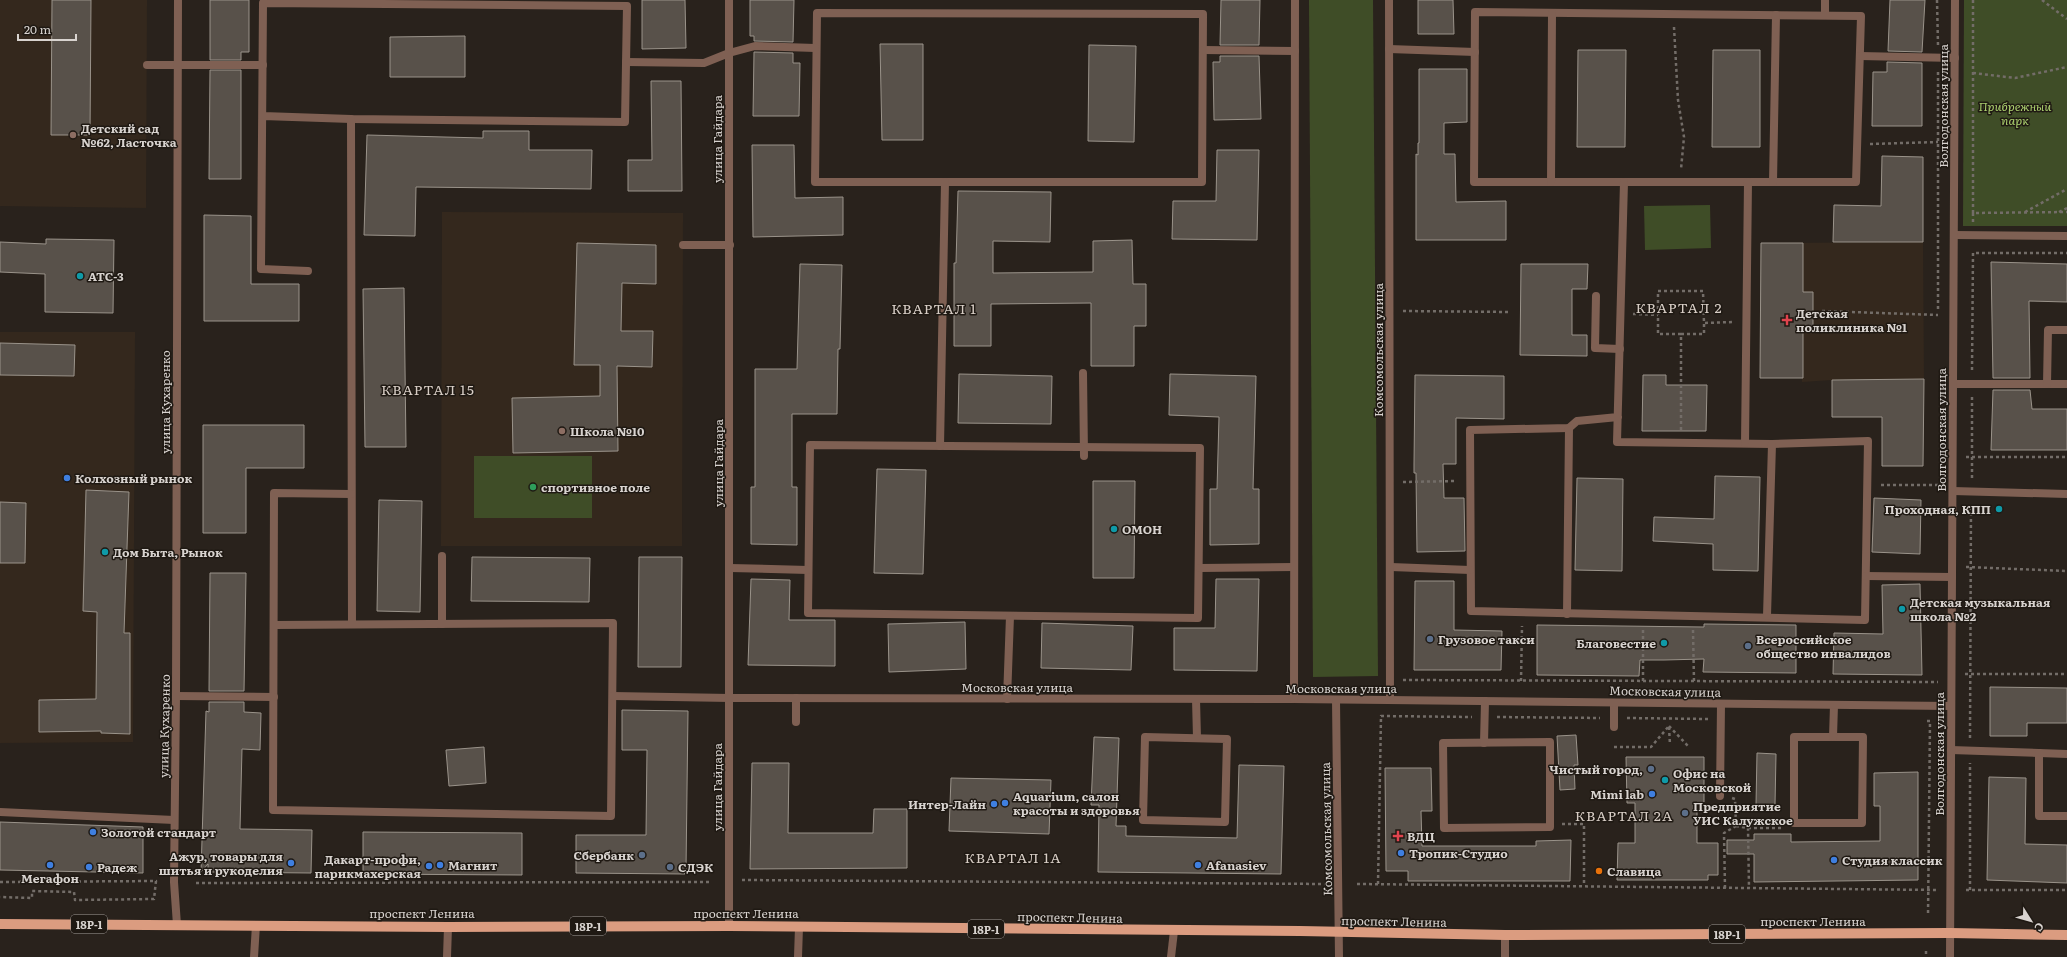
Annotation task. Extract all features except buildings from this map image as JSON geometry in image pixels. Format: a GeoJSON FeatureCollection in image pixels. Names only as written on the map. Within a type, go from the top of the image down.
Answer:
{"type":"FeatureCollection","features":[{"type":"Feature","properties":{"kind":"main road","name":"проспект Ленина"},"geometry":{"type":"LineString","coordinates":[[0,924],[448,927],[729,926],[1505,936],[1950,933],[2067,935]]}},
{"type":"Feature","properties":{"kind":"street","name":"улица Кухаренко"},"geometry":{"type":"LineString","coordinates":[[177,925],[174,882],[174,820],[176,696],[178,0]]}},
{"type":"Feature","properties":{"kind":"street","name":"улица Гайдара"},"geometry":{"type":"LineString","coordinates":[[729,0],[729,926]]}},
{"type":"Feature","properties":{"kind":"street"},"geometry":{"type":"LineString","coordinates":[[1294,699],[1295,0]]}},
{"type":"Feature","properties":{"kind":"street","name":"Комсомольская улица"},"geometry":{"type":"LineString","coordinates":[[1389,0],[1390,700]]}},
{"type":"Feature","properties":{"kind":"street"},"geometry":{"type":"LineString","coordinates":[[1824,0],[1825,15]]}},
{"type":"Feature","properties":{"kind":"street","name":"Волгодонская улица"},"geometry":{"type":"LineString","coordinates":[[1950,957],[1956,58],[1955,0]]}},
{"type":"Feature","properties":{"kind":"street"},"geometry":{"type":"LineString","coordinates":[[263,116],[351,119],[625,122],[627,6],[263,3],[261,269],[308,271]]}},
{"type":"Feature","properties":{"kind":"street"},"geometry":{"type":"LineString","coordinates":[[817,12],[1203,14],[1203,50],[1202,182],[815,182],[815,48],[817,12]]}},
{"type":"Feature","properties":{"kind":"street"},"geometry":{"type":"LineString","coordinates":[[1475,12],[1825,15],[1861,16],[1856,182],[1474,182],[1475,12]]}},
{"type":"Feature","properties":{"kind":"street"},"geometry":{"type":"LineString","coordinates":[[1551,182],[1552,13]]}},
{"type":"Feature","properties":{"kind":"street"},"geometry":{"type":"LineString","coordinates":[[1774,182],[1776,15]]}},
{"type":"Feature","properties":{"kind":"street"},"geometry":{"type":"LineString","coordinates":[[626,62],[704,63],[729,53],[755,46],[815,48]]}},
{"type":"Feature","properties":{"kind":"street"},"geometry":{"type":"LineString","coordinates":[[1389,49],[1475,52]]}},
{"type":"Feature","properties":{"kind":"street"},"geometry":{"type":"LineString","coordinates":[[1203,50],[1295,51]]}},
{"type":"Feature","properties":{"kind":"street"},"geometry":{"type":"LineString","coordinates":[[1860,56],[1956,58]]}},
{"type":"Feature","properties":{"kind":"street"},"geometry":{"type":"LineString","coordinates":[[147,65],[263,64]]}},
{"type":"Feature","properties":{"kind":"street"},"geometry":{"type":"LineString","coordinates":[[351,119],[352,624]]}},
{"type":"Feature","properties":{"kind":"street"},"geometry":{"type":"LineString","coordinates":[[940,446],[945,182]]}},
{"type":"Feature","properties":{"kind":"street"},"geometry":{"type":"LineString","coordinates":[[1618,417],[1577,421],[1569,428],[1470,430],[1471,611],[1567,614],[1767,616],[1865,620],[1868,441],[1772,444],[1617,442],[1618,417],[1620,349],[1624,182]]}},
{"type":"Feature","properties":{"kind":"street"},"geometry":{"type":"LineString","coordinates":[[1745,443],[1748,182]]}},
{"type":"Feature","properties":{"kind":"street"},"geometry":{"type":"LineString","coordinates":[[1954,235],[2067,236]]}},
{"type":"Feature","properties":{"kind":"street"},"geometry":{"type":"LineString","coordinates":[[683,245],[730,244]]}},
{"type":"Feature","properties":{"kind":"street"},"geometry":{"type":"LineString","coordinates":[[1596,296],[1594,348],[1620,349]]}},
{"type":"Feature","properties":{"kind":"street"},"geometry":{"type":"LineString","coordinates":[[2047,384],[2048,330],[2067,330]]}},
{"type":"Feature","properties":{"kind":"street"},"geometry":{"type":"LineString","coordinates":[[1083,373],[1084,451]]}},
{"type":"Feature","properties":{"kind":"street"},"geometry":{"type":"LineString","coordinates":[[1953,384],[2067,384]]}},
{"type":"Feature","properties":{"kind":"street"},"geometry":{"type":"LineString","coordinates":[[1567,614],[1569,428]]}},
{"type":"Feature","properties":{"kind":"street"},"geometry":{"type":"LineString","coordinates":[[1767,616],[1772,444]]}},
{"type":"Feature","properties":{"kind":"street"},"geometry":{"type":"LineString","coordinates":[[810,445],[940,446],[1084,451],[1200,448],[1200,568],[1198,618],[808,613],[810,445]]}},
{"type":"Feature","properties":{"kind":"street"},"geometry":{"type":"LineString","coordinates":[[1953,492],[2067,494]]}},
{"type":"Feature","properties":{"kind":"street"},"geometry":{"type":"LineString","coordinates":[[274,625],[613,624],[611,816],[273,810],[274,493],[351,494]]}},
{"type":"Feature","properties":{"kind":"street"},"geometry":{"type":"LineString","coordinates":[[442,556],[442,624]]}},
{"type":"Feature","properties":{"kind":"street"},"geometry":{"type":"LineString","coordinates":[[1200,568],[1294,567]]}},
{"type":"Feature","properties":{"kind":"street"},"geometry":{"type":"LineString","coordinates":[[1390,567],[1470,570]]}},
{"type":"Feature","properties":{"kind":"street"},"geometry":{"type":"LineString","coordinates":[[730,568],[808,570]]}},
{"type":"Feature","properties":{"kind":"street"},"geometry":{"type":"LineString","coordinates":[[1866,576],[1952,577]]}},
{"type":"Feature","properties":{"kind":"street"},"geometry":{"type":"LineString","coordinates":[[1008,699],[1010,616]]}},
{"type":"Feature","properties":{"kind":"street"},"geometry":{"type":"LineString","coordinates":[[176,696],[274,697]]}},
{"type":"Feature","properties":{"kind":"street","name":"Московская улица"},"geometry":{"type":"LineString","coordinates":[[613,696],[730,698],[1294,699],[1952,706]]}},
{"type":"Feature","properties":{"kind":"street"},"geometry":{"type":"LineString","coordinates":[[796,698],[796,722]]}},
{"type":"Feature","properties":{"kind":"street"},"geometry":{"type":"LineString","coordinates":[[1196,699],[1197,738]]}},
{"type":"Feature","properties":{"kind":"street","name":"Комсомольская улица"},"geometry":{"type":"LineString","coordinates":[[1336,700],[1339,957]]}},
{"type":"Feature","properties":{"kind":"street"},"geometry":{"type":"LineString","coordinates":[[1484,743],[1485,701]]}},
{"type":"Feature","properties":{"kind":"street"},"geometry":{"type":"LineString","coordinates":[[1614,703],[1614,727]]}},
{"type":"Feature","properties":{"kind":"street"},"geometry":{"type":"LineString","coordinates":[[1720,796],[1721,704]]}},
{"type":"Feature","properties":{"kind":"street"},"geometry":{"type":"LineString","coordinates":[[1833,737],[1834,705]]}},
{"type":"Feature","properties":{"kind":"street"},"geometry":{"type":"LineString","coordinates":[[1145,737],[1197,738],[1227,739],[1225,822],[1143,820],[1145,737]]}},
{"type":"Feature","properties":{"kind":"street"},"geometry":{"type":"LineString","coordinates":[[1794,737],[1833,737],[1862,737],[1862,822],[1794,822],[1794,737]]}},
{"type":"Feature","properties":{"kind":"street"},"geometry":{"type":"LineString","coordinates":[[1550,742],[1550,827],[1444,828],[1443,743],[1484,743],[1550,742]]}},
{"type":"Feature","properties":{"kind":"street"},"geometry":{"type":"LineString","coordinates":[[1951,750],[2067,754]]}},
{"type":"Feature","properties":{"kind":"street"},"geometry":{"type":"LineString","coordinates":[[2039,754],[2039,816],[2067,816]]}},
{"type":"Feature","properties":{"kind":"street"},"geometry":{"type":"LineString","coordinates":[[0,812],[174,820]]}},
{"type":"Feature","properties":{"kind":"street"},"geometry":{"type":"LineString","coordinates":[[254,957],[256,925]]}},
{"type":"Feature","properties":{"kind":"street"},"geometry":{"type":"LineString","coordinates":[[447,957],[448,927]]}},
{"type":"Feature","properties":{"kind":"street"},"geometry":{"type":"LineString","coordinates":[[798,927],[798,957]]}},
{"type":"Feature","properties":{"kind":"street"},"geometry":{"type":"LineString","coordinates":[[1171,957],[1174,931]]}},
{"type":"Feature","properties":{"kind":"street"},"geometry":{"type":"LineString","coordinates":[[1505,936],[1505,957]]}},
{"type":"Feature","properties":{"kind":"path"},"geometry":{"type":"LineString","coordinates":[[1973,0],[1973,223]]}},
{"type":"Feature","properties":{"kind":"path"},"geometry":{"type":"LineString","coordinates":[[2042,0],[2067,19]]}},
{"type":"Feature","properties":{"kind":"path"},"geometry":{"type":"LineString","coordinates":[[1673,14],[1678,100],[1684,137],[1680,182]]}},
{"type":"Feature","properties":{"kind":"path"},"geometry":{"type":"LineString","coordinates":[[1973,73],[2015,78],[2067,67]]}},
{"type":"Feature","properties":{"kind":"path"},"geometry":{"type":"LineString","coordinates":[[1857,144],[1938,142]]}},
{"type":"Feature","properties":{"kind":"path"},"geometry":{"type":"LineString","coordinates":[[2024,213],[2067,189]]}},
{"type":"Feature","properties":{"kind":"path"},"geometry":{"type":"LineString","coordinates":[[2059,212],[2067,208]]}},
{"type":"Feature","properties":{"kind":"path"},"geometry":{"type":"LineString","coordinates":[[1973,213],[2067,212]]}},
{"type":"Feature","properties":{"kind":"path"},"geometry":{"type":"LineString","coordinates":[[2067,253],[1973,253],[1971,674],[1968,890],[2067,890]]}},
{"type":"Feature","properties":{"kind":"path"},"geometry":{"type":"LineString","coordinates":[[1658,291],[1703,291],[1704,334],[1658,334],[1658,315],[1658,291]]}},
{"type":"Feature","properties":{"kind":"path"},"geometry":{"type":"LineString","coordinates":[[1402,311],[1510,312]]}},
{"type":"Feature","properties":{"kind":"path"},"geometry":{"type":"LineString","coordinates":[[1822,311],[1938,315]]}},
{"type":"Feature","properties":{"kind":"path"},"geometry":{"type":"LineString","coordinates":[[1620,314],[1658,315]]}},
{"type":"Feature","properties":{"kind":"path"},"geometry":{"type":"LineString","coordinates":[[1704,323],[1746,322]]}},
{"type":"Feature","properties":{"kind":"path"},"geometry":{"type":"LineString","coordinates":[[1681,334],[1682,443]]}},
{"type":"Feature","properties":{"kind":"path"},"geometry":{"type":"LineString","coordinates":[[1953,457],[2067,457]]}},
{"type":"Feature","properties":{"kind":"path"},"geometry":{"type":"LineString","coordinates":[[1403,482],[1470,481]]}},
{"type":"Feature","properties":{"kind":"path"},"geometry":{"type":"LineString","coordinates":[[1867,484],[1938,485]]}},
{"type":"Feature","properties":{"kind":"path"},"geometry":{"type":"LineString","coordinates":[[1952,566],[2067,571]]}},
{"type":"Feature","properties":{"kind":"path"},"geometry":{"type":"LineString","coordinates":[[1521,681],[1522,613]]}},
{"type":"Feature","properties":{"kind":"path"},"geometry":{"type":"LineString","coordinates":[[1642,681],[1643,615]]}},
{"type":"Feature","properties":{"kind":"path"},"geometry":{"type":"LineString","coordinates":[[1693,615],[1694,681]]}},
{"type":"Feature","properties":{"kind":"path"},"geometry":{"type":"LineString","coordinates":[[1963,674],[2067,674]]}},
{"type":"Feature","properties":{"kind":"path"},"geometry":{"type":"LineString","coordinates":[[1378,884],[1380,716],[1720,719]]}},
{"type":"Feature","properties":{"kind":"path"},"geometry":{"type":"LineString","coordinates":[[1923,721],[1930,721],[1928,916]]}},
{"type":"Feature","properties":{"kind":"path"},"geometry":{"type":"LineString","coordinates":[[1669,726],[1670,745]]}},
{"type":"Feature","properties":{"kind":"path"},"geometry":{"type":"LineString","coordinates":[[1669,726],[1688,746]]}},
{"type":"Feature","properties":{"kind":"path"},"geometry":{"type":"LineString","coordinates":[[1614,747],[1651,747],[1669,726]]}},
{"type":"Feature","properties":{"kind":"path"},"geometry":{"type":"LineString","coordinates":[[1720,796],[1735,799],[1736,826]]}},
{"type":"Feature","properties":{"kind":"path"},"geometry":{"type":"LineString","coordinates":[[1725,888],[1724,833],[1736,826],[1748,828],[1782,828],[1794,822]]}},
{"type":"Feature","properties":{"kind":"path"},"geometry":{"type":"LineString","coordinates":[[1550,824],[1584,824],[1584,886]]}},
{"type":"Feature","properties":{"kind":"path"},"geometry":{"type":"LineString","coordinates":[[1748,828],[1749,888]]}},
{"type":"Feature","properties":{"kind":"path"},"geometry":{"type":"LineString","coordinates":[[741,880],[1326,884]]}},
{"type":"Feature","properties":{"kind":"path"},"geometry":{"type":"LineString","coordinates":[[0,882],[156,882],[154,899],[75,900],[74,892],[32,891],[32,898],[0,897]]}},
{"type":"Feature","properties":{"kind":"path"},"geometry":{"type":"LineString","coordinates":[[196,883],[709,882]]}},
{"type":"Feature","properties":{"kind":"path"},"geometry":{"type":"LineString","coordinates":[[1357,884],[1940,890]]}},
{"type":"Feature","properties":{"kind":"path"},"geometry":{"type":"LineString","coordinates":[[1926,951],[1926,957]]}},
{"type":"Feature","properties":{"kind":"shaded area","name":"Детский сад №62, Ласточка"},"geometry":{"type":"Polygon","coordinates":[[[0,0],[147,0],[146,208],[0,206],[0,0]]]}},
{"type":"Feature","properties":{"kind":"shaded area","name":"Школа №10"},"geometry":{"type":"Polygon","coordinates":[[[442,212],[683,213],[682,546],[441,546],[442,212]]]}},
{"type":"Feature","properties":{"kind":"shaded area"},"geometry":{"type":"Polygon","coordinates":[[[1923,242],[1924,379],[1832,380],[1802,382],[1802,378],[1760,378],[1761,243],[1923,242]]]}},
{"type":"Feature","properties":{"kind":"shaded area","name":"Колхозный рынок"},"geometry":{"type":"Polygon","coordinates":[[[0,332],[135,332],[133,742],[0,743],[0,332]]]}},
{"type":"Feature","properties":{"kind":"green space"},"geometry":{"type":"Polygon","coordinates":[[[1309,0],[1373,0],[1378,676],[1313,677],[1309,0]]]}},
{"type":"Feature","properties":{"kind":"green space","name":"Прибрежный парк"},"geometry":{"type":"Polygon","coordinates":[[[1964,0],[2067,0],[2067,226],[1963,226],[1964,0]]]}},
{"type":"Feature","properties":{"kind":"green space"},"geometry":{"type":"Polygon","coordinates":[[[1710,205],[1711,248],[1645,250],[1644,206],[1710,205]]]}},
{"type":"Feature","properties":{"kind":"green space","name":"спортивное поле"},"geometry":{"type":"Polygon","coordinates":[[[474,456],[592,456],[592,518],[474,518],[474,456]]]}},
{"type":"Feature","properties":{"kind":"place","name":"Детский сад №62, Ласточка"},"geometry":{"type":"Point","coordinates":[73,135]}},
{"type":"Feature","properties":{"kind":"place","name":"АТС-3"},"geometry":{"type":"Point","coordinates":[80,276]}},
{"type":"Feature","properties":{"kind":"place","name":"Детская поликлиника №1"},"geometry":{"type":"Point","coordinates":[1787,320]}},
{"type":"Feature","properties":{"kind":"place","name":"Школа №10"},"geometry":{"type":"Point","coordinates":[562,431]}},
{"type":"Feature","properties":{"kind":"place","name":"Колхозный рынок"},"geometry":{"type":"Point","coordinates":[67,478]}},
{"type":"Feature","properties":{"kind":"place","name":"спортивное поле"},"geometry":{"type":"Point","coordinates":[533,487]}},
{"type":"Feature","properties":{"kind":"place","name":"Проходная, КПП"},"geometry":{"type":"Point","coordinates":[1999,509]}},
{"type":"Feature","properties":{"kind":"place","name":"ОМОН"},"geometry":{"type":"Point","coordinates":[1114,529]}},
{"type":"Feature","properties":{"kind":"place","name":"Дом Быта, Рынок"},"geometry":{"type":"Point","coordinates":[105,552]}},
{"type":"Feature","properties":{"kind":"place","name":"Детская музыкальная школа №2"},"geometry":{"type":"Point","coordinates":[1902,609]}},
{"type":"Feature","properties":{"kind":"place","name":"Грузовое такси"},"geometry":{"type":"Point","coordinates":[1430,639]}},
{"type":"Feature","properties":{"kind":"place","name":"Благовестие"},"geometry":{"type":"Point","coordinates":[1664,643]}},
{"type":"Feature","properties":{"kind":"place","name":"Всероссийское общество инвалидов"},"geometry":{"type":"Point","coordinates":[1748,646]}},
{"type":"Feature","properties":{"kind":"place","name":"Чистый город,"},"geometry":{"type":"Point","coordinates":[1651,769]}},
{"type":"Feature","properties":{"kind":"place","name":"Офис на Московской"},"geometry":{"type":"Point","coordinates":[1665,780]}},
{"type":"Feature","properties":{"kind":"place","name":"Mimi lab"},"geometry":{"type":"Point","coordinates":[1652,794]}},
{"type":"Feature","properties":{"kind":"place","name":"Aquarium, салон красоты и здоровья"},"geometry":{"type":"Point","coordinates":[1005,803]}},
{"type":"Feature","properties":{"kind":"place","name":"Интер-Лайн"},"geometry":{"type":"Point","coordinates":[994,804]}},
{"type":"Feature","properties":{"kind":"place","name":"Предприятие УИС Калужское"},"geometry":{"type":"Point","coordinates":[1685,813]}},
{"type":"Feature","properties":{"kind":"place","name":"Золотой стандарт"},"geometry":{"type":"Point","coordinates":[93,832]}},
{"type":"Feature","properties":{"kind":"place","name":"ВДЦ"},"geometry":{"type":"Point","coordinates":[1398,836]}},
{"type":"Feature","properties":{"kind":"place","name":"Тропик-Студио"},"geometry":{"type":"Point","coordinates":[1401,853]}},
{"type":"Feature","properties":{"kind":"place","name":"Сбербанк"},"geometry":{"type":"Point","coordinates":[642,855]}},
{"type":"Feature","properties":{"kind":"place","name":"Студия классик"},"geometry":{"type":"Point","coordinates":[1834,860]}},
{"type":"Feature","properties":{"kind":"place","name":"Ажур, товары для шитья и рукоделия"},"geometry":{"type":"Point","coordinates":[291,863]}},
{"type":"Feature","properties":{"kind":"place","name":"Мегафон"},"geometry":{"type":"Point","coordinates":[50,865]}},
{"type":"Feature","properties":{"kind":"place","name":"Магнит"},"geometry":{"type":"Point","coordinates":[440,865]}},
{"type":"Feature","properties":{"kind":"place","name":"Afanasiev"},"geometry":{"type":"Point","coordinates":[1198,865]}},
{"type":"Feature","properties":{"kind":"place","name":"Дакарт-профи, парикмахерская"},"geometry":{"type":"Point","coordinates":[429,866]}},
{"type":"Feature","properties":{"kind":"place","name":"Радеж"},"geometry":{"type":"Point","coordinates":[89,867]}},
{"type":"Feature","properties":{"kind":"place","name":"СДЭК"},"geometry":{"type":"Point","coordinates":[670,867]}},
{"type":"Feature","properties":{"kind":"place","name":"Славица"},"geometry":{"type":"Point","coordinates":[1599,871]}},
{"type":"Feature","properties":{"kind":"district","name":"КВАРТАЛ 2"},"geometry":{"type":"Point","coordinates":[1679,307]}},
{"type":"Feature","properties":{"kind":"district","name":"КВАРТАЛ 1"},"geometry":{"type":"Point","coordinates":[934,308]}},
{"type":"Feature","properties":{"kind":"district","name":"КВАРТАЛ 15"},"geometry":{"type":"Point","coordinates":[428,389]}},
{"type":"Feature","properties":{"kind":"district","name":"КВАРТАЛ 2А"},"geometry":{"type":"Point","coordinates":[1624,815]}},
{"type":"Feature","properties":{"kind":"district","name":"КВАРТАЛ 1А"},"geometry":{"type":"Point","coordinates":[1013,857]}}]}
